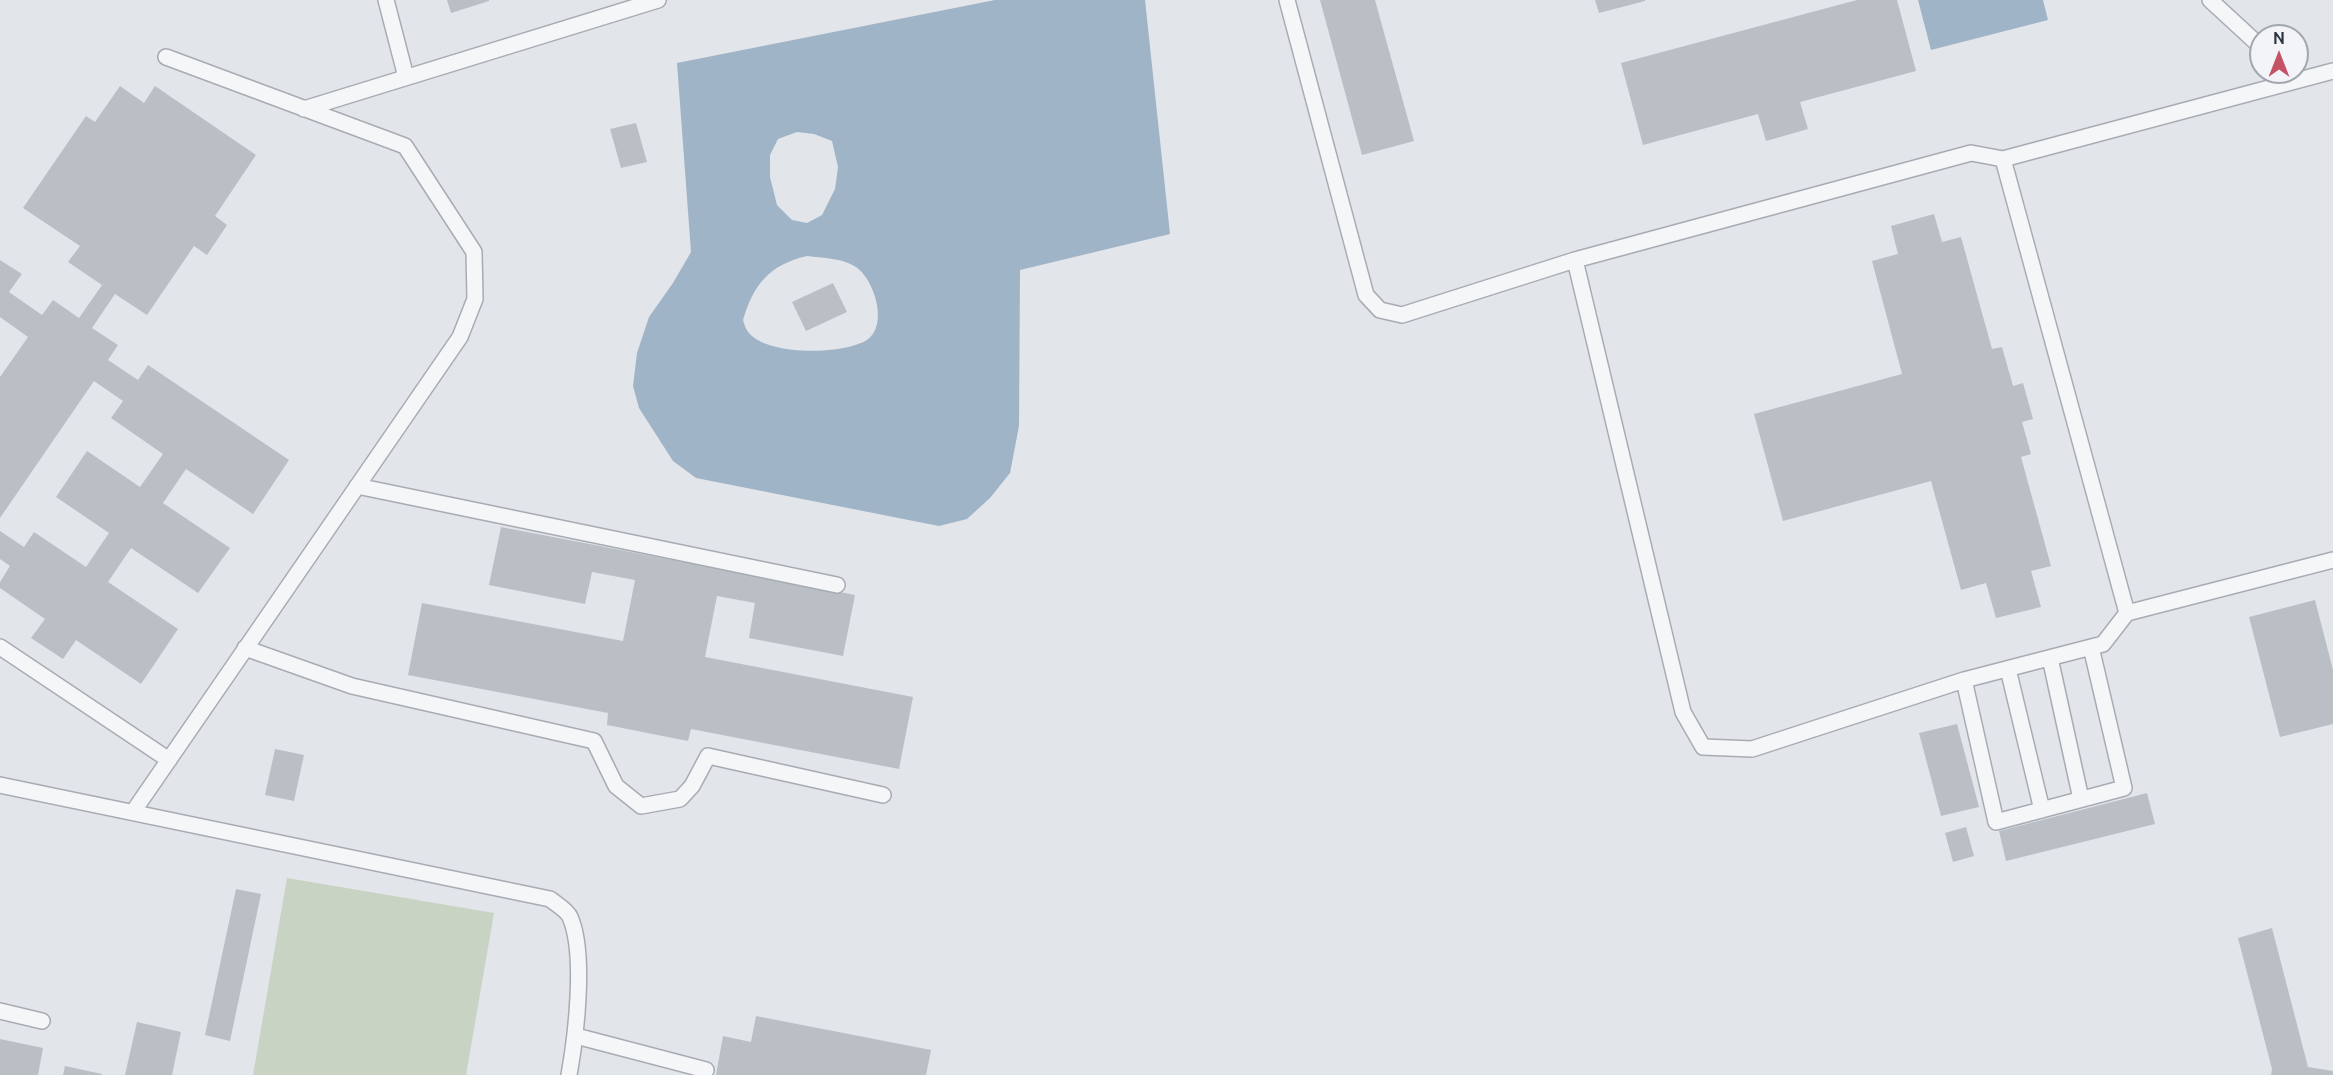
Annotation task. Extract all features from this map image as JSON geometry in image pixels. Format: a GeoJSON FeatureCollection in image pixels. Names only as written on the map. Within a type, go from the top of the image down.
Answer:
{"type":"FeatureCollection","features":[{"type":"Feature","properties":{"kind":"lane"},"geometry":{"type":"LineString","coordinates":[[386,0],[406,77]]}},
{"type":"Feature","properties":{"kind":"lane"},"geometry":{"type":"LineString","coordinates":[[304,109],[658,0]]}},
{"type":"Feature","properties":{"kind":"lane"},"geometry":{"type":"LineString","coordinates":[[1287,0],[1366,295],[1380,310],[1401,315],[1575,260],[1971,153],[2003,159],[2264,84]]}},
{"type":"Feature","properties":{"kind":"lane"},"geometry":{"type":"LineString","coordinates":[[2210,0],[2249,36]]}},
{"type":"Feature","properties":{"kind":"lane"},"geometry":{"type":"LineString","coordinates":[[133,812],[460,337],[475,299],[474,252],[405,146],[166,57]]}},
{"type":"Feature","properties":{"kind":"lane"},"geometry":{"type":"LineString","coordinates":[[2309,74],[2333,71]]}},
{"type":"Feature","properties":{"kind":"lane"},"geometry":{"type":"LineString","coordinates":[[2003,159],[2127,613]]}},
{"type":"Feature","properties":{"kind":"lane"},"geometry":{"type":"LineString","coordinates":[[1575,260],[1683,712],[1703,747],[1752,748],[1964,680],[2103,644],[2127,613],[2333,560]]}},
{"type":"Feature","properties":{"kind":"lane"},"geometry":{"type":"LineString","coordinates":[[357,486],[837,585]]}},
{"type":"Feature","properties":{"kind":"lane"},"geometry":{"type":"LineString","coordinates":[[0,647],[169,760]]}},
{"type":"Feature","properties":{"kind":"lane"},"geometry":{"type":"LineString","coordinates":[[1964,680],[1996,822],[2081,800],[2124,788],[2091,647]]}},
{"type":"Feature","properties":{"kind":"lane"},"geometry":{"type":"LineString","coordinates":[[246,648],[352,686],[594,741],[616,786],[641,806],[680,800],[692,786],[708,756],[883,795]]}},
{"type":"Feature","properties":{"kind":"lane"},"geometry":{"type":"LineString","coordinates":[[2050,658],[2081,800]]}},
{"type":"Feature","properties":{"kind":"lane"},"geometry":{"type":"LineString","coordinates":[[2008,669],[2042,810]]}},
{"type":"Feature","properties":{"kind":"lane"},"geometry":{"type":"LineString","coordinates":[[0,785],[550,899],[570,915],[578,946],[576,1036],[569,1075]]}},
{"type":"Feature","properties":{"kind":"lane"},"geometry":{"type":"LineString","coordinates":[[0,1011],[42,1021]]}},
{"type":"Feature","properties":{"kind":"lane"},"geometry":{"type":"LineString","coordinates":[[576,1036],[706,1070]]}},
{"type":"Feature","properties":{"kind":"green space"},"geometry":{"type":"Polygon","coordinates":[[[287,878],[494,913],[466,1075],[253,1075],[287,878]]]}},
{"type":"Feature","properties":{"kind":"water"},"geometry":{"type":"Polygon","coordinates":[[[995,0],[1145,0],[1170,234],[1020,270],[1019,426],[1010,473],[990,498],[967,519],[939,526],[696,478],[673,461],[639,408],[633,386],[637,353],[649,317],[691,252],[677,63],[995,0]],[[797,132],[778,139],[770,155],[770,177],[777,205],[792,220],[807,223],[822,215],[835,189],[838,167],[832,141],[814,134],[797,132]],[[807,256],[773,271],[758,286],[743,320],[748,332],[759,341],[772,346],[806,351],[841,348],[867,340],[874,333],[878,313],[873,291],[863,273],[845,262],[807,256]]]}},
{"type":"Feature","properties":{"kind":"water"},"geometry":{"type":"Polygon","coordinates":[[[1918,0],[2043,0],[2048,20],[1931,50],[1918,0]]]}},
{"type":"Feature","properties":{"kind":"building"},"geometry":{"type":"Polygon","coordinates":[[[447,0],[489,0],[489,1],[451,13],[447,0]]]}},
{"type":"Feature","properties":{"kind":"building"},"geometry":{"type":"Polygon","coordinates":[[[1320,0],[1375,0],[1414,141],[1362,155],[1320,0]]]}},
{"type":"Feature","properties":{"kind":"building"},"geometry":{"type":"Polygon","coordinates":[[[1595,0],[1645,0],[1645,1],[1599,13],[1595,0]]]}},
{"type":"Feature","properties":{"kind":"building"},"geometry":{"type":"Polygon","coordinates":[[[1857,0],[1897,0],[1916,71],[1800,102],[1808,129],[1766,141],[1758,114],[1643,145],[1621,63],[1857,0]]]}},
{"type":"Feature","properties":{"kind":"building"},"geometry":{"type":"Polygon","coordinates":[[[120,86],[144,103],[155,86],[256,155],[215,216],[227,225],[207,255],[194,246],[147,315],[115,294],[92,328],[118,345],[108,360],[138,380],[148,365],[289,460],[253,514],[186,469],[163,503],[230,548],[198,593],[131,548],[108,582],[178,629],[141,684],[76,640],[63,659],[31,638],[45,619],[0,588],[0,582],[10,566],[0,559],[0,531],[24,547],[34,532],[86,567],[109,533],[56,497],[87,451],[140,487],[163,454],[111,418],[123,401],[94,381],[0,518],[0,377],[28,337],[0,317],[0,260],[22,274],[9,292],[42,315],[53,300],[79,318],[102,285],[68,262],[80,246],[23,208],[86,116],[95,122],[120,86]]]}},
{"type":"Feature","properties":{"kind":"building"},"geometry":{"type":"Polygon","coordinates":[[[636,123],[647,162],[621,168],[610,129],[636,123]]]}},
{"type":"Feature","properties":{"kind":"building"},"geometry":{"type":"Polygon","coordinates":[[[1934,214],[1942,242],[1961,237],[1992,349],[2002,347],[2013,386],[2023,383],[2033,419],[2022,422],[2031,454],[2021,457],[2051,566],[2031,571],[2041,607],[1996,618],[1986,583],[1961,590],[1931,481],[1783,521],[1754,414],[1902,374],[1872,261],[1898,254],[1891,226],[1934,214]]]}},
{"type":"Feature","properties":{"kind":"building"},"geometry":{"type":"Polygon","coordinates":[[[833,283],[847,312],[806,331],[792,302],[833,283]]]}},
{"type":"Feature","properties":{"kind":"building"},"geometry":{"type":"Polygon","coordinates":[[[501,527],[855,595],[843,656],[749,638],[755,603],[717,596],[705,657],[913,697],[899,769],[691,729],[688,741],[607,725],[608,713],[408,675],[422,603],[623,641],[635,580],[592,572],[585,604],[489,585],[501,527]]]}},
{"type":"Feature","properties":{"kind":"building"},"geometry":{"type":"Polygon","coordinates":[[[2315,600],[2333,670],[2333,724],[2280,737],[2249,617],[2315,600]]]}},
{"type":"Feature","properties":{"kind":"building"},"geometry":{"type":"Polygon","coordinates":[[[1957,724],[1979,807],[1941,816],[1919,733],[1957,724]]]}},
{"type":"Feature","properties":{"kind":"building"},"geometry":{"type":"Polygon","coordinates":[[[275,749],[304,755],[294,801],[265,795],[275,749]]]}},
{"type":"Feature","properties":{"kind":"building"},"geometry":{"type":"Polygon","coordinates":[[[2147,793],[2155,824],[2006,861],[1999,831],[2147,793]]]}},
{"type":"Feature","properties":{"kind":"building"},"geometry":{"type":"Polygon","coordinates":[[[1966,827],[1974,856],[1953,862],[1945,833],[1966,827]]]}},
{"type":"Feature","properties":{"kind":"building"},"geometry":{"type":"Polygon","coordinates":[[[236,889],[261,894],[230,1041],[205,1035],[236,889]]]}},
{"type":"Feature","properties":{"kind":"building"},"geometry":{"type":"Polygon","coordinates":[[[2272,928],[2308,1067],[2333,1071],[2333,1075],[2271,1075],[2272,1069],[2238,938],[2272,928]]]}},
{"type":"Feature","properties":{"kind":"building"},"geometry":{"type":"Polygon","coordinates":[[[756,1016],[931,1050],[926,1075],[716,1075],[723,1036],[751,1042],[756,1016]]]}},
{"type":"Feature","properties":{"kind":"building"},"geometry":{"type":"Polygon","coordinates":[[[137,1022],[181,1032],[172,1075],[125,1075],[137,1022]]]}},
{"type":"Feature","properties":{"kind":"building"},"geometry":{"type":"Polygon","coordinates":[[[0,1039],[43,1048],[38,1075],[0,1075],[0,1039]]]}},
{"type":"Feature","properties":{"kind":"building"},"geometry":{"type":"Polygon","coordinates":[[[65,1066],[102,1074],[102,1075],[63,1075],[65,1066]]]}}]}
